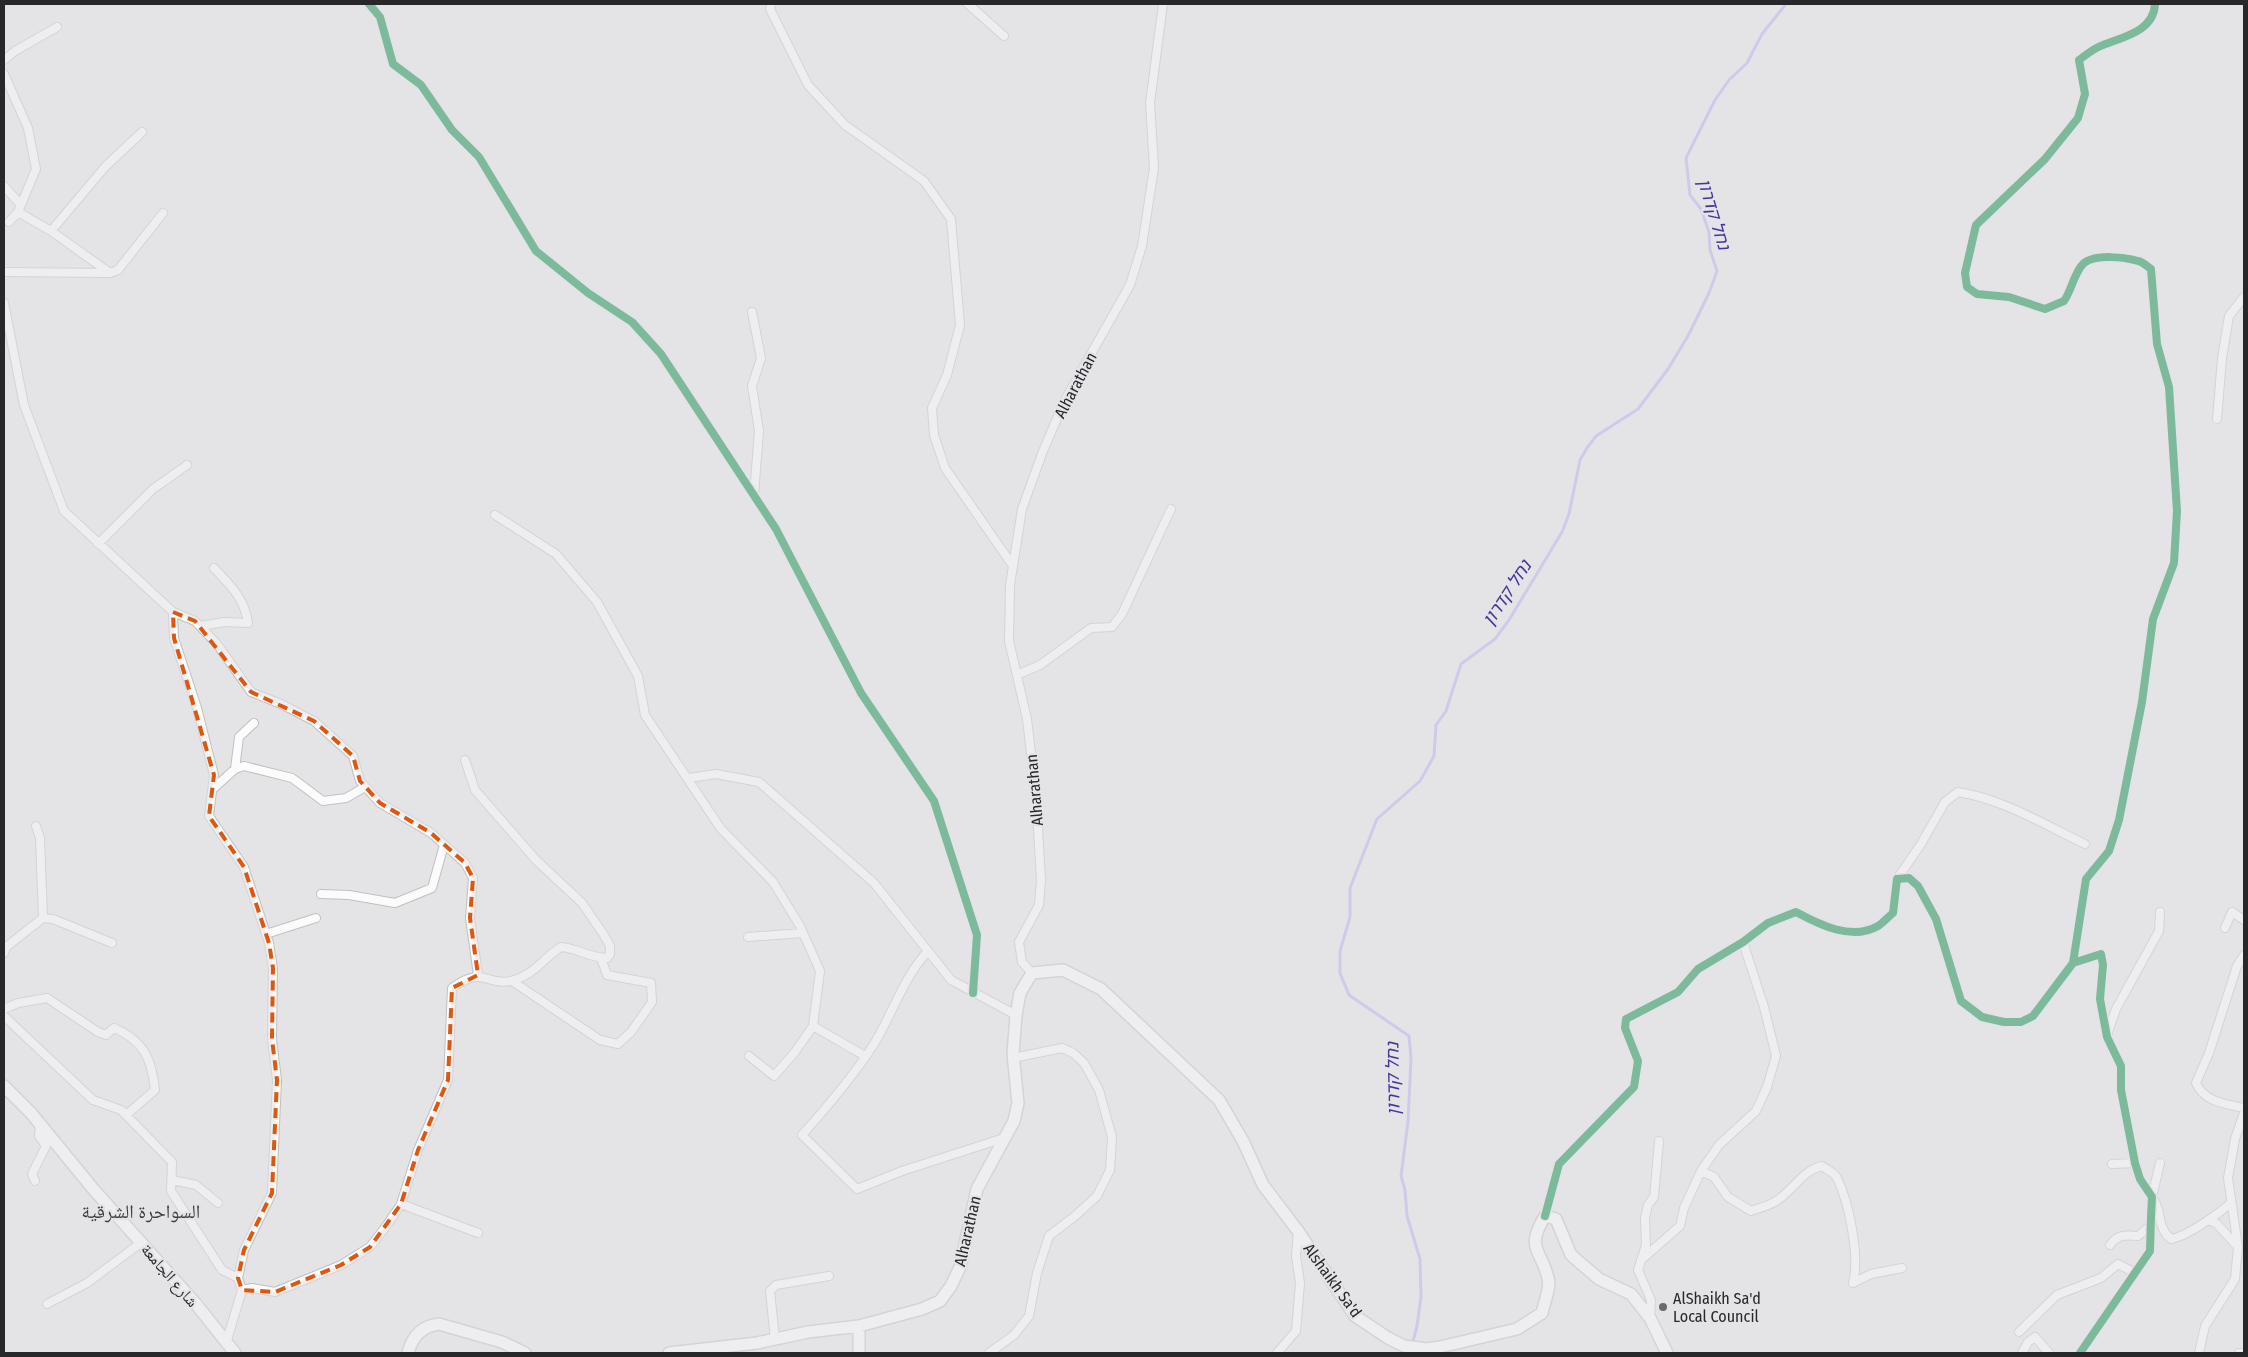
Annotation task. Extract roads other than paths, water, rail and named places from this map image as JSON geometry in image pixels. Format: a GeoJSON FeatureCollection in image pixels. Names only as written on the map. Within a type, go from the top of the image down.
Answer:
{"type":"FeatureCollection","features":[{"type":"Feature","properties":{"kind":"street"},"geometry":{"type":"LineString","coordinates":[[370,4],[380,18],[393,64],[421,85],[452,130],[479,157],[536,251],[588,293],[632,322],[655,348],[776,529],[862,693],[934,801],[977,935],[973,993]]}},
{"type":"Feature","properties":{"kind":"street"},"geometry":{"type":"LineString","coordinates":[[771,4],[770,9],[808,85],[845,125],[924,181],[950,220],[960,324],[947,375],[932,408],[934,435],[945,468],[1013,566]]}},
{"type":"Feature","properties":{"kind":"street"},"geometry":{"type":"LineString","coordinates":[[968,4],[1004,36]]}},
{"type":"Feature","properties":{"kind":"street","name":"Alharathan"},"geometry":{"type":"LineString","coordinates":[[669,1353],[859,1326],[922,1309],[940,1301],[951,1286],[960,1268],[977,1189],[1014,1121],[1018,1104],[1013,1058],[1016,1015],[1020,993],[1032,973],[1022,962],[1019,942],[1039,905],[1041,880],[1036,796],[1028,719],[1019,674],[1009,640],[1010,585],[1022,509],[1043,450],[1065,400],[1130,285],[1142,246],[1154,168],[1150,103],[1162,4]]}},
{"type":"Feature","properties":{"kind":"street"},"geometry":{"type":"LineString","coordinates":[[1897,879],[1909,878],[1918,886],[1936,919],[1960,1001],[1982,1017],[2004,1022],[2021,1022],[2033,1016],[2072,963],[2086,879],[2109,851],[2119,820],[2142,702],[2154,619],[2174,563],[2177,511],[2169,387],[2157,344],[2151,269],[2140,261],[2108,258],[2093,259],[2085,263],[2064,301],[2046,309],[2009,297],[1977,294],[1967,287],[1965,273],[1976,225],[2045,159],[2078,118],[2085,94],[2079,60],[2100,46],[2128,37],[2147,24],[2155,10],[2155,4]]}},
{"type":"Feature","properties":{"kind":"street"},"geometry":{"type":"LineString","coordinates":[[4,60],[15,50],[57,27]]}},
{"type":"Feature","properties":{"kind":"street"},"geometry":{"type":"LineString","coordinates":[[4,74],[28,128],[36,169],[19,208],[9,222]]}},
{"type":"Feature","properties":{"kind":"street"},"geometry":{"type":"LineString","coordinates":[[51,231],[105,167],[142,132]]}},
{"type":"Feature","properties":{"kind":"street"},"geometry":{"type":"LineString","coordinates":[[4,186],[19,208],[110,273]]}},
{"type":"Feature","properties":{"kind":"street"},"geometry":{"type":"LineString","coordinates":[[4,272],[110,273],[118,270],[163,213]]}},
{"type":"Feature","properties":{"kind":"street"},"geometry":{"type":"LineString","coordinates":[[2217,419],[2222,358],[2229,316],[2244,296]]}},
{"type":"Feature","properties":{"kind":"street"},"geometry":{"type":"LineString","coordinates":[[4,304],[24,405],[64,511],[173,612],[195,621],[217,644],[251,692],[281,704],[314,722],[353,756],[360,781],[380,803],[431,833],[465,863],[473,878],[470,918],[478,975]]}},
{"type":"Feature","properties":{"kind":"street"},"geometry":{"type":"LineString","coordinates":[[752,312],[761,358],[752,386],[759,431],[754,495]]}},
{"type":"Feature","properties":{"kind":"street"},"geometry":{"type":"LineString","coordinates":[[98,544],[153,489],[187,464]]}},
{"type":"Feature","properties":{"kind":"street"},"geometry":{"type":"LineString","coordinates":[[1019,674],[1040,666],[1091,628],[1112,627],[1122,614],[1171,509]]}},
{"type":"Feature","properties":{"kind":"street"},"geometry":{"type":"LineString","coordinates":[[495,515],[556,554],[597,602],[638,676],[645,715],[689,778],[721,829],[773,882],[803,933],[820,971],[813,1026],[795,1052],[774,1076],[749,1056]]}},
{"type":"Feature","properties":{"kind":"street"},"geometry":{"type":"LineString","coordinates":[[200,626],[225,622],[248,623],[246,610],[236,590],[214,568]]}},
{"type":"Feature","properties":{"kind":"street"},"geometry":{"type":"LineString","coordinates":[[173,612],[174,638],[197,708],[214,775],[214,788],[209,816],[244,867],[266,934],[273,968],[272,1039],[278,1080],[272,1193],[244,1250],[238,1278],[242,1290],[227,1340]]}},
{"type":"Feature","properties":{"kind":"street"},"geometry":{"type":"LineString","coordinates":[[235,769],[239,737],[254,723]]}},
{"type":"Feature","properties":{"kind":"street"},"geometry":{"type":"LineString","coordinates":[[242,1290],[252,1288],[275,1292],[341,1265],[370,1247],[400,1204],[418,1150],[448,1080],[452,988],[465,979],[478,975],[502,983],[520,979],[561,947],[571,948],[601,958],[607,958],[610,954],[610,946],[582,903],[536,860],[475,790],[464,760]]}},
{"type":"Feature","properties":{"kind":"street"},"geometry":{"type":"LineString","coordinates":[[214,788],[235,769],[244,766],[292,778],[323,801],[346,798],[364,787]]}},
{"type":"Feature","properties":{"kind":"street"},"geometry":{"type":"LineString","coordinates":[[689,778],[716,774],[759,782],[874,883],[950,980],[1016,1015]]}},
{"type":"Feature","properties":{"kind":"street"},"geometry":{"type":"LineString","coordinates":[[1667,1353],[1650,1318],[1632,1294],[1599,1278],[1571,1255],[1556,1219],[1545,1216],[1559,1164],[1634,1087],[1638,1061],[1625,1028],[1626,1019],[1678,992],[1698,969],[1743,942],[1768,922],[1796,912],[1815,922],[1853,933],[1878,926],[1893,913],[1897,879],[1921,844],[1945,802],[1958,792],[1976,795],[2016,810],[2085,844]]}},
{"type":"Feature","properties":{"kind":"street"},"geometry":{"type":"LineString","coordinates":[[36,826],[40,838],[43,918]]}},
{"type":"Feature","properties":{"kind":"street"},"geometry":{"type":"LineString","coordinates":[[321,894],[349,895],[395,903],[432,888],[444,845]]}},
{"type":"Feature","properties":{"kind":"street"},"geometry":{"type":"LineString","coordinates":[[2106,1037],[2116,1009],[2159,931],[2160,912]]}},
{"type":"Feature","properties":{"kind":"street"},"geometry":{"type":"LineString","coordinates":[[2225,928],[2232,912],[2244,920]]}},
{"type":"Feature","properties":{"kind":"street"},"geometry":{"type":"LineString","coordinates":[[5,948],[43,918],[53,919],[112,943]]}},
{"type":"Feature","properties":{"kind":"street"},"geometry":{"type":"LineString","coordinates":[[266,934],[316,918]]}},
{"type":"Feature","properties":{"kind":"street"},"geometry":{"type":"LineString","coordinates":[[748,937],[803,933]]}},
{"type":"Feature","properties":{"kind":"street"},"geometry":{"type":"LineString","coordinates":[[1641,1260],[1680,1226],[1684,1208],[1701,1171],[1719,1145],[1756,1111],[1767,1087],[1776,1056],[1762,999],[1743,942]]}},
{"type":"Feature","properties":{"kind":"street"},"geometry":{"type":"LineString","coordinates":[[928,951],[914,966],[874,1043],[840,1092],[802,1135],[857,1189],[902,1171],[1004,1138]]}},
{"type":"Feature","properties":{"kind":"street"},"geometry":{"type":"LineString","coordinates":[[2072,963],[2101,954],[2100,999],[2106,1037],[2121,1066],[2121,1090],[2135,1163],[2140,1179],[2158,1204],[2161,1228],[2171,1239],[2179,1238],[2194,1227],[2210,1221],[2232,1203]]}},
{"type":"Feature","properties":{"kind":"street"},"geometry":{"type":"LineString","coordinates":[[2244,955],[2237,966],[2209,1052],[2196,1083],[2200,1093],[2217,1102],[2244,1108]]}},
{"type":"Feature","properties":{"kind":"street"},"geometry":{"type":"LineString","coordinates":[[512,981],[600,1040],[618,1044],[631,1032],[652,1002],[651,983],[607,975],[601,958]]}},
{"type":"Feature","properties":{"kind":"street","name":"Alshaikh Sa'd"},"geometry":{"type":"LineString","coordinates":[[1032,973],[1063,970],[1101,989],[1220,1100],[1243,1141],[1263,1185],[1298,1231],[1356,1316],[1404,1346],[1426,1349],[1517,1329],[1542,1313],[1549,1280],[1534,1247],[1538,1227],[1545,1216]]}},
{"type":"Feature","properties":{"kind":"street"},"geometry":{"type":"LineString","coordinates":[[4,1009],[18,1003],[47,998],[98,1032],[106,1035],[114,1028],[134,1038],[139,1043],[153,1070],[155,1090],[126,1115]]}},
{"type":"Feature","properties":{"kind":"street"},"geometry":{"type":"LineString","coordinates":[[4,1016],[93,1100],[121,1110],[172,1162],[171,1191],[222,1270],[238,1278]]}},
{"type":"Feature","properties":{"kind":"street"},"geometry":{"type":"LineString","coordinates":[[813,1026],[865,1056]]}},
{"type":"Feature","properties":{"kind":"street"},"geometry":{"type":"LineString","coordinates":[[989,1353],[1014,1334],[1029,1316],[1037,1272],[1048,1236],[1076,1216],[1097,1196],[1110,1170],[1112,1136],[1099,1090],[1084,1063],[1073,1053],[1062,1048],[1013,1058]]}},
{"type":"Feature","properties":{"kind":"street","name":"شارع الجامعة"},"geometry":{"type":"LineString","coordinates":[[4,1086],[40,1123],[94,1190],[227,1340],[235,1353]]}},
{"type":"Feature","properties":{"kind":"street"},"geometry":{"type":"LineString","coordinates":[[2199,1353],[2205,1326],[2235,1279],[2238,1247],[2228,1178],[2242,1130],[2244,1113]]}},
{"type":"Feature","properties":{"kind":"street"},"geometry":{"type":"LineString","coordinates":[[35,1181],[32,1174],[46,1146],[39,1136],[40,1123]]}},
{"type":"Feature","properties":{"kind":"street"},"geometry":{"type":"LineString","coordinates":[[1650,1318],[1651,1300],[1638,1270],[1646,1245],[1645,1218],[1648,1205],[1654,1196],[1659,1141]]}},
{"type":"Feature","properties":{"kind":"street"},"geometry":{"type":"LineString","coordinates":[[2112,1164],[2135,1163]]}},
{"type":"Feature","properties":{"kind":"street"},"geometry":{"type":"LineString","coordinates":[[2080,1353],[2150,1250],[2152,1197],[2160,1163]]}},
{"type":"Feature","properties":{"kind":"street"},"geometry":{"type":"LineString","coordinates":[[1701,1171],[1714,1177],[1728,1197],[1751,1211],[1770,1205],[1783,1196],[1811,1169],[1822,1166],[1837,1176],[1851,1222],[1855,1259],[1853,1283],[1871,1274],[1902,1268]]}},
{"type":"Feature","properties":{"kind":"street"},"geometry":{"type":"LineString","coordinates":[[172,1180],[196,1185],[218,1203]]}},
{"type":"Feature","properties":{"kind":"street"},"geometry":{"type":"LineString","coordinates":[[400,1204],[478,1234]]}},
{"type":"Feature","properties":{"kind":"street"},"geometry":{"type":"LineString","coordinates":[[2210,1221],[2216,1223],[2226,1232],[2238,1247]]}},
{"type":"Feature","properties":{"kind":"street"},"geometry":{"type":"LineString","coordinates":[[2110,1245],[2116,1237],[2123,1235],[2138,1236],[2151,1225]]}},
{"type":"Feature","properties":{"kind":"street"},"geometry":{"type":"LineString","coordinates":[[1277,1353],[1296,1331],[1300,1283],[1296,1256],[1298,1231]]}},
{"type":"Feature","properties":{"kind":"street"},"geometry":{"type":"LineString","coordinates":[[47,1304],[87,1282],[142,1242]]}},
{"type":"Feature","properties":{"kind":"street"},"geometry":{"type":"LineString","coordinates":[[2019,1332],[2057,1295],[2101,1278],[2118,1264],[2135,1273]]}},
{"type":"Feature","properties":{"kind":"street"},"geometry":{"type":"LineString","coordinates":[[775,1339],[770,1292],[776,1285],[829,1276]]}},
{"type":"Feature","properties":{"kind":"street"},"geometry":{"type":"LineString","coordinates":[[408,1353],[416,1334],[429,1325],[439,1324],[502,1342],[525,1353]]}},
{"type":"Feature","properties":{"kind":"street"},"geometry":{"type":"LineString","coordinates":[[859,1326],[859,1353]]}},
{"type":"Feature","properties":{"kind":"street"},"geometry":{"type":"LineString","coordinates":[[2022,1353],[2028,1342],[2035,1337],[2049,1353]]}},
{"type":"Feature","properties":{"kind":"street"},"geometry":{"type":"LineString","coordinates":[[2239,1353],[2244,1353]]}},
{"type":"Feature","properties":{"kind":"waterway","name":"נחל קדרון"},"geometry":{"type":"LineString","coordinates":[[1410,1353],[1417,1326],[1421,1297],[1420,1259],[1407,1216],[1405,1190],[1401,1176],[1408,1122],[1411,1058],[1409,1036],[1349,995],[1340,973],[1340,951],[1350,917],[1350,888],[1377,819],[1420,781],[1434,756],[1436,725],[1446,711],[1461,664],[1495,639],[1509,620],[1562,532],[1569,514],[1580,460],[1587,448],[1596,436],[1638,409],[1668,369],[1688,336],[1709,293],[1717,271],[1710,250],[1709,232],[1701,209],[1690,195],[1686,158],[1715,100],[1729,80],[1747,63],[1762,34],[1786,4]]}},
{"type":"Feature","properties":{"kind":"place","name":"AlShaikh Sa'd Local Council"},"geometry":{"type":"Point","coordinates":[1663,1307]}},
{"type":"Feature","properties":{"kind":"district","name":"السواحرة الشرقية"},"geometry":{"type":"Point","coordinates":[141,1211]}}]}
